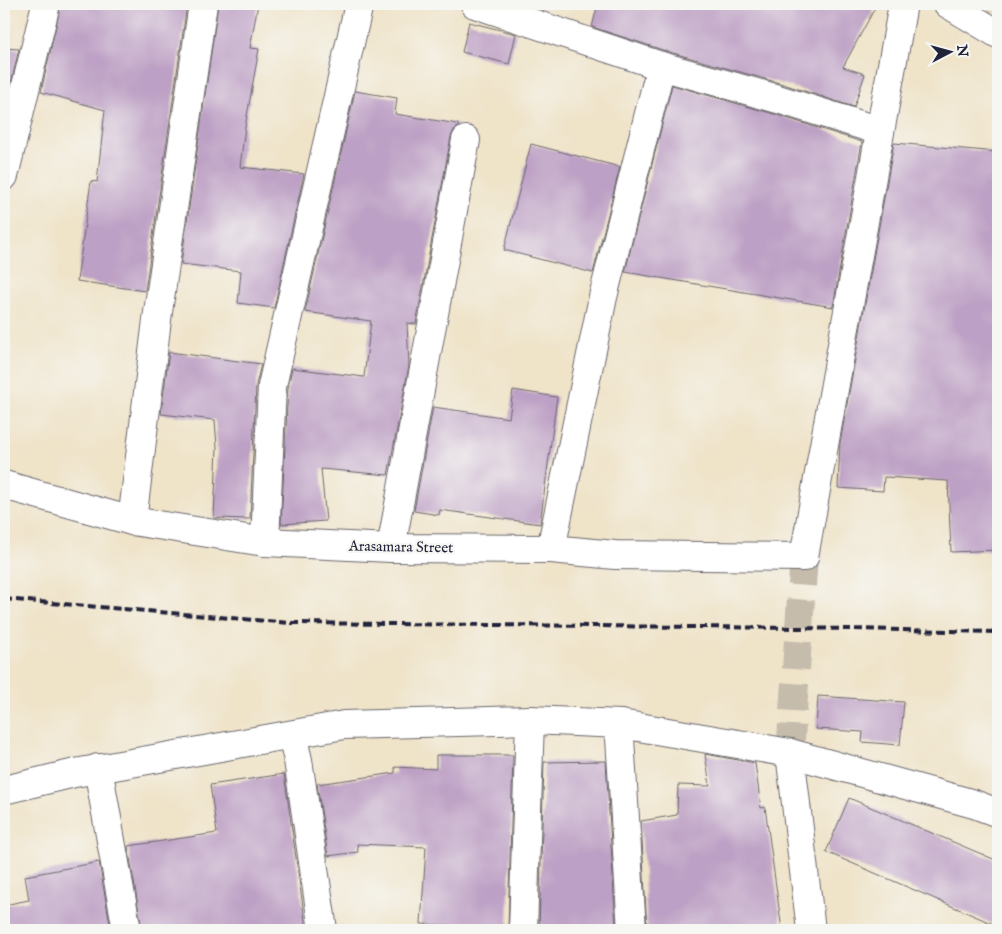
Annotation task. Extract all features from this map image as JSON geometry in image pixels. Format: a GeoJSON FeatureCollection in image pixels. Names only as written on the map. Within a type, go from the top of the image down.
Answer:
{"type":"FeatureCollection","features":[{"type":"Feature","properties":{"kind":"street"},"geometry":{"type":"LineString","coordinates":[[4,176],[46,4]]}},
{"type":"Feature","properties":{"kind":"street"},"geometry":{"type":"LineString","coordinates":[[132,521],[158,312],[203,4]]}},
{"type":"Feature","properties":{"kind":"street"},"geometry":{"type":"LineString","coordinates":[[265,542],[272,386],[359,4]]}},
{"type":"Feature","properties":{"kind":"street"},"geometry":{"type":"LineString","coordinates":[[475,4],[661,66],[778,99],[880,131],[903,4]]}},
{"type":"Feature","properties":{"kind":"street"},"geometry":{"type":"LineString","coordinates":[[948,4],[998,34]]}},
{"type":"Feature","properties":{"kind":"street"},"geometry":{"type":"LineString","coordinates":[[550,549],[603,297],[661,66]]}},
{"type":"Feature","properties":{"kind":"street","name":"Arasamara Street"},"geometry":{"type":"LineString","coordinates":[[4,485],[132,521],[265,542],[391,548],[550,549],[615,556],[804,557],[880,131]]}},
{"type":"Feature","properties":{"kind":"street"},"geometry":{"type":"LineString","coordinates":[[391,548],[466,140]]}},
{"type":"Feature","properties":{"kind":"street"},"geometry":{"type":"LineString","coordinates":[[523,930],[530,720]]}},
{"type":"Feature","properties":{"kind":"street"},"geometry":{"type":"LineString","coordinates":[[4,790],[98,768],[344,725],[530,720],[621,724],[790,753],[974,804],[998,813]]}},
{"type":"Feature","properties":{"kind":"street"},"geometry":{"type":"LineString","coordinates":[[621,724],[620,738],[632,930]]}},
{"type":"Feature","properties":{"kind":"street"},"geometry":{"type":"LineString","coordinates":[[292,735],[298,760],[323,930]]}},
{"type":"Feature","properties":{"kind":"street"},"geometry":{"type":"LineString","coordinates":[[790,753],[811,930]]}},
{"type":"Feature","properties":{"kind":"street"},"geometry":{"type":"LineString","coordinates":[[98,768],[127,930]]}},
{"type":"Feature","properties":{"kind":"building"},"geometry":{"type":"Polygon","coordinates":[[[61,4],[187,4],[145,291],[77,281],[91,181],[97,182],[105,110],[41,92],[61,4]]]}},
{"type":"Feature","properties":{"kind":"building"},"geometry":{"type":"Polygon","coordinates":[[[218,4],[258,4],[250,48],[259,49],[240,167],[304,174],[274,308],[238,303],[241,271],[181,264],[218,4]]]}},
{"type":"Feature","properties":{"kind":"building"},"geometry":{"type":"Polygon","coordinates":[[[598,4],[877,4],[843,67],[865,74],[854,107],[592,27],[598,4]]]}},
{"type":"Feature","properties":{"kind":"building"},"geometry":{"type":"Polygon","coordinates":[[[469,22],[516,34],[509,64],[462,52],[469,22]]]}},
{"type":"Feature","properties":{"kind":"building"},"geometry":{"type":"Polygon","coordinates":[[[4,48],[19,49],[11,83],[4,81],[4,48]]]}},
{"type":"Feature","properties":{"kind":"building"},"geometry":{"type":"Polygon","coordinates":[[[672,85],[774,114],[862,142],[833,307],[625,272],[672,85]]]}},
{"type":"Feature","properties":{"kind":"building"},"geometry":{"type":"Polygon","coordinates":[[[355,91],[397,98],[395,114],[458,124],[458,127],[454,130],[451,137],[416,324],[407,323],[409,366],[388,475],[321,469],[326,521],[281,524],[288,388],[292,368],[364,377],[371,321],[305,312],[355,91]]]}},
{"type":"Feature","properties":{"kind":"building"},"geometry":{"type":"Polygon","coordinates":[[[894,143],[998,152],[998,550],[951,552],[948,481],[884,477],[883,491],[838,488],[840,443],[894,143]]]}},
{"type":"Feature","properties":{"kind":"building"},"geometry":{"type":"Polygon","coordinates":[[[531,144],[620,167],[593,273],[504,250],[531,144]]]}},
{"type":"Feature","properties":{"kind":"building"},"geometry":{"type":"Polygon","coordinates":[[[169,352],[261,364],[256,385],[250,519],[214,518],[217,447],[215,420],[161,414],[169,352]]]}},
{"type":"Feature","properties":{"kind":"building"},"geometry":{"type":"Polygon","coordinates":[[[513,390],[557,397],[540,524],[440,510],[439,515],[414,511],[433,407],[509,418],[513,390]]]}},
{"type":"Feature","properties":{"kind":"building"},"geometry":{"type":"Polygon","coordinates":[[[818,696],[904,702],[900,745],[862,742],[863,732],[816,729],[818,696]]]}},
{"type":"Feature","properties":{"kind":"building"},"geometry":{"type":"Polygon","coordinates":[[[705,754],[755,763],[761,808],[765,807],[782,930],[647,930],[641,821],[677,815],[678,785],[710,786],[705,754]]]}},
{"type":"Feature","properties":{"kind":"building"},"geometry":{"type":"Polygon","coordinates":[[[436,755],[513,755],[508,930],[465,930],[465,926],[421,924],[426,847],[357,844],[358,852],[328,856],[317,784],[395,773],[395,767],[436,769],[436,755]]]}},
{"type":"Feature","properties":{"kind":"building"},"geometry":{"type":"Polygon","coordinates":[[[606,761],[616,930],[539,930],[544,762],[606,761]]]}},
{"type":"Feature","properties":{"kind":"building"},"geometry":{"type":"Polygon","coordinates":[[[284,774],[306,928],[286,930],[142,930],[128,846],[217,833],[210,785],[284,774]]]}},
{"type":"Feature","properties":{"kind":"building"},"geometry":{"type":"Polygon","coordinates":[[[849,798],[998,861],[998,926],[826,852],[849,798]]]}},
{"type":"Feature","properties":{"kind":"building"},"geometry":{"type":"Polygon","coordinates":[[[99,862],[111,930],[4,930],[4,905],[29,900],[25,876],[99,862]]]}},
{"type":"Feature","properties":{"kind":"tunnel"},"geometry":{"type":"LineString","coordinates":[[790,753],[804,557]]}},
{"type":"Feature","properties":{"kind":"railway"},"geometry":{"type":"LineString","coordinates":[[4,599],[291,623],[998,632]]}}]}
